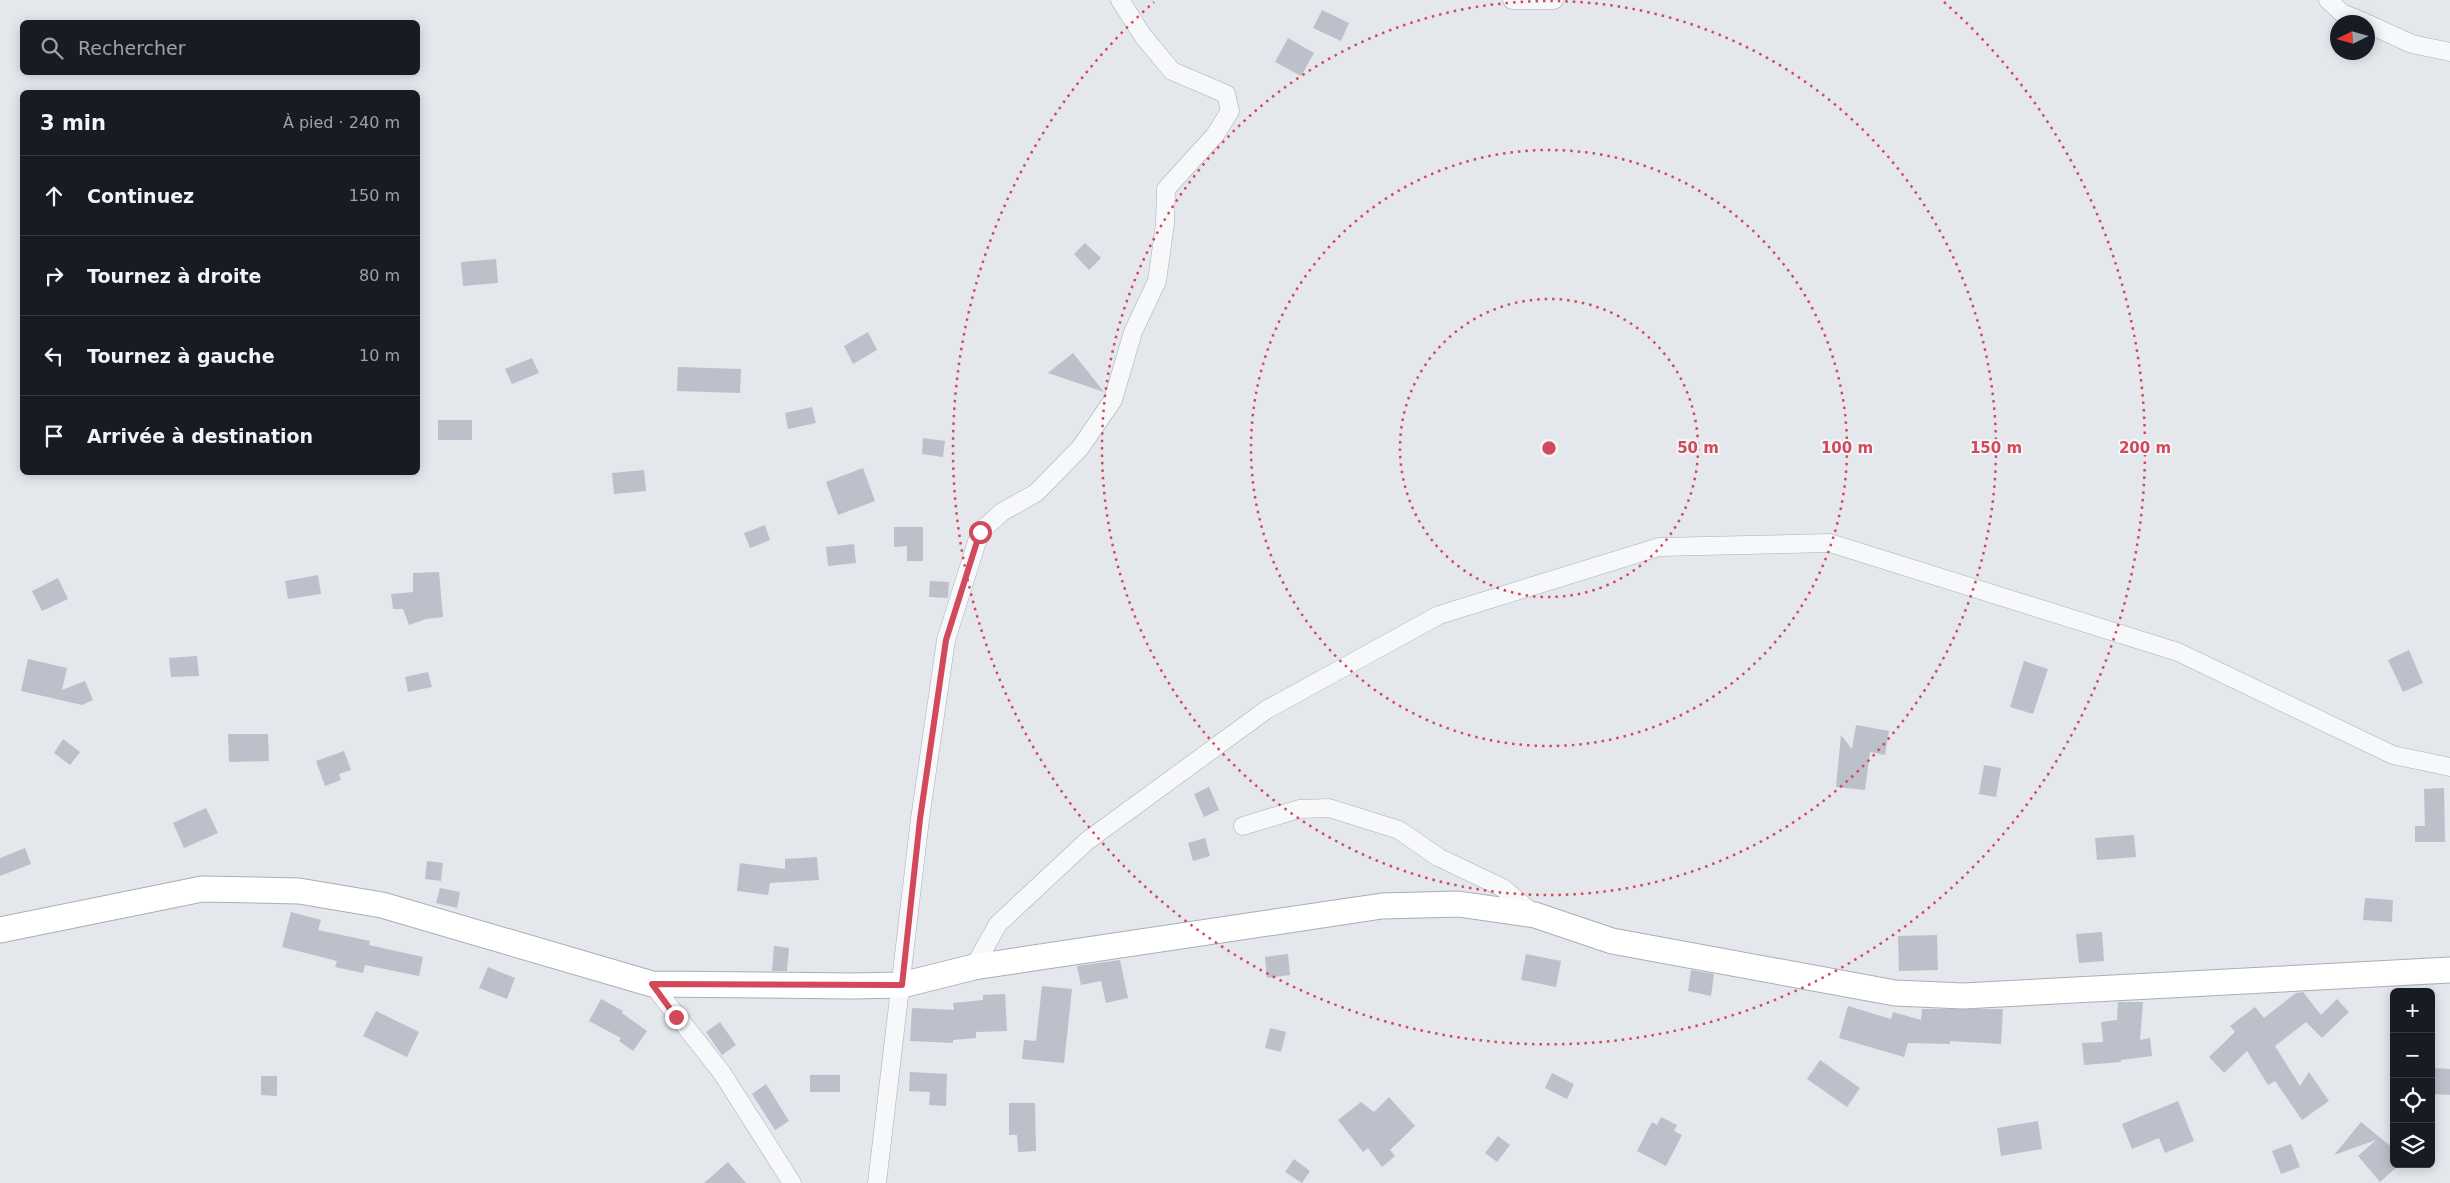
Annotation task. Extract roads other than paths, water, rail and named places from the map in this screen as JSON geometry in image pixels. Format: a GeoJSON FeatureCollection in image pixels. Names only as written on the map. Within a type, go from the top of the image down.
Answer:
{"type":"FeatureCollection","features":[{"type":"Feature","properties":{"kind":"street"},"geometry":{"type":"LineString","coordinates":[[877,1183],[902,985],[920,819],[946,640],[980,532],[1002,512],[1036,493],[1080,448],[1113,400],[1133,332],[1157,281],[1165,224],[1166,189],[1215,135],[1230,110],[1226,94],[1172,72],[1143,36],[1120,0]]}},
{"type":"Feature","properties":{"kind":"street"},"geometry":{"type":"LineString","coordinates":[[1512,0],[1554,0]]}},
{"type":"Feature","properties":{"kind":"street"},"geometry":{"type":"LineString","coordinates":[[2328,0],[2347,15]]}},
{"type":"Feature","properties":{"kind":"street"},"geometry":{"type":"LineString","coordinates":[[2375,27],[2412,44],[2450,52]]}},
{"type":"Feature","properties":{"kind":"street"},"geometry":{"type":"LineString","coordinates":[[974,967],[998,924],[1087,841],[1266,710],[1439,615],[1659,548],[1830,543],[2178,652],[2393,756],[2450,767]]}},
{"type":"Feature","properties":{"kind":"street"},"geometry":{"type":"LineString","coordinates":[[1243,826],[1299,809],[1329,808],[1399,830],[1438,857],[1503,888],[1535,915]]}},
{"type":"Feature","properties":{"kind":"street"},"geometry":{"type":"LineString","coordinates":[[0,930],[202,889],[299,892],[382,906],[652,984],[902,985],[974,967],[1382,906],[1458,904],[1535,915],[1612,941],[1895,993],[1963,996],[2450,970]]}},
{"type":"Feature","properties":{"kind":"street"},"geometry":{"type":"LineString","coordinates":[[652,984],[722,1073],[792,1183]]}}]}
